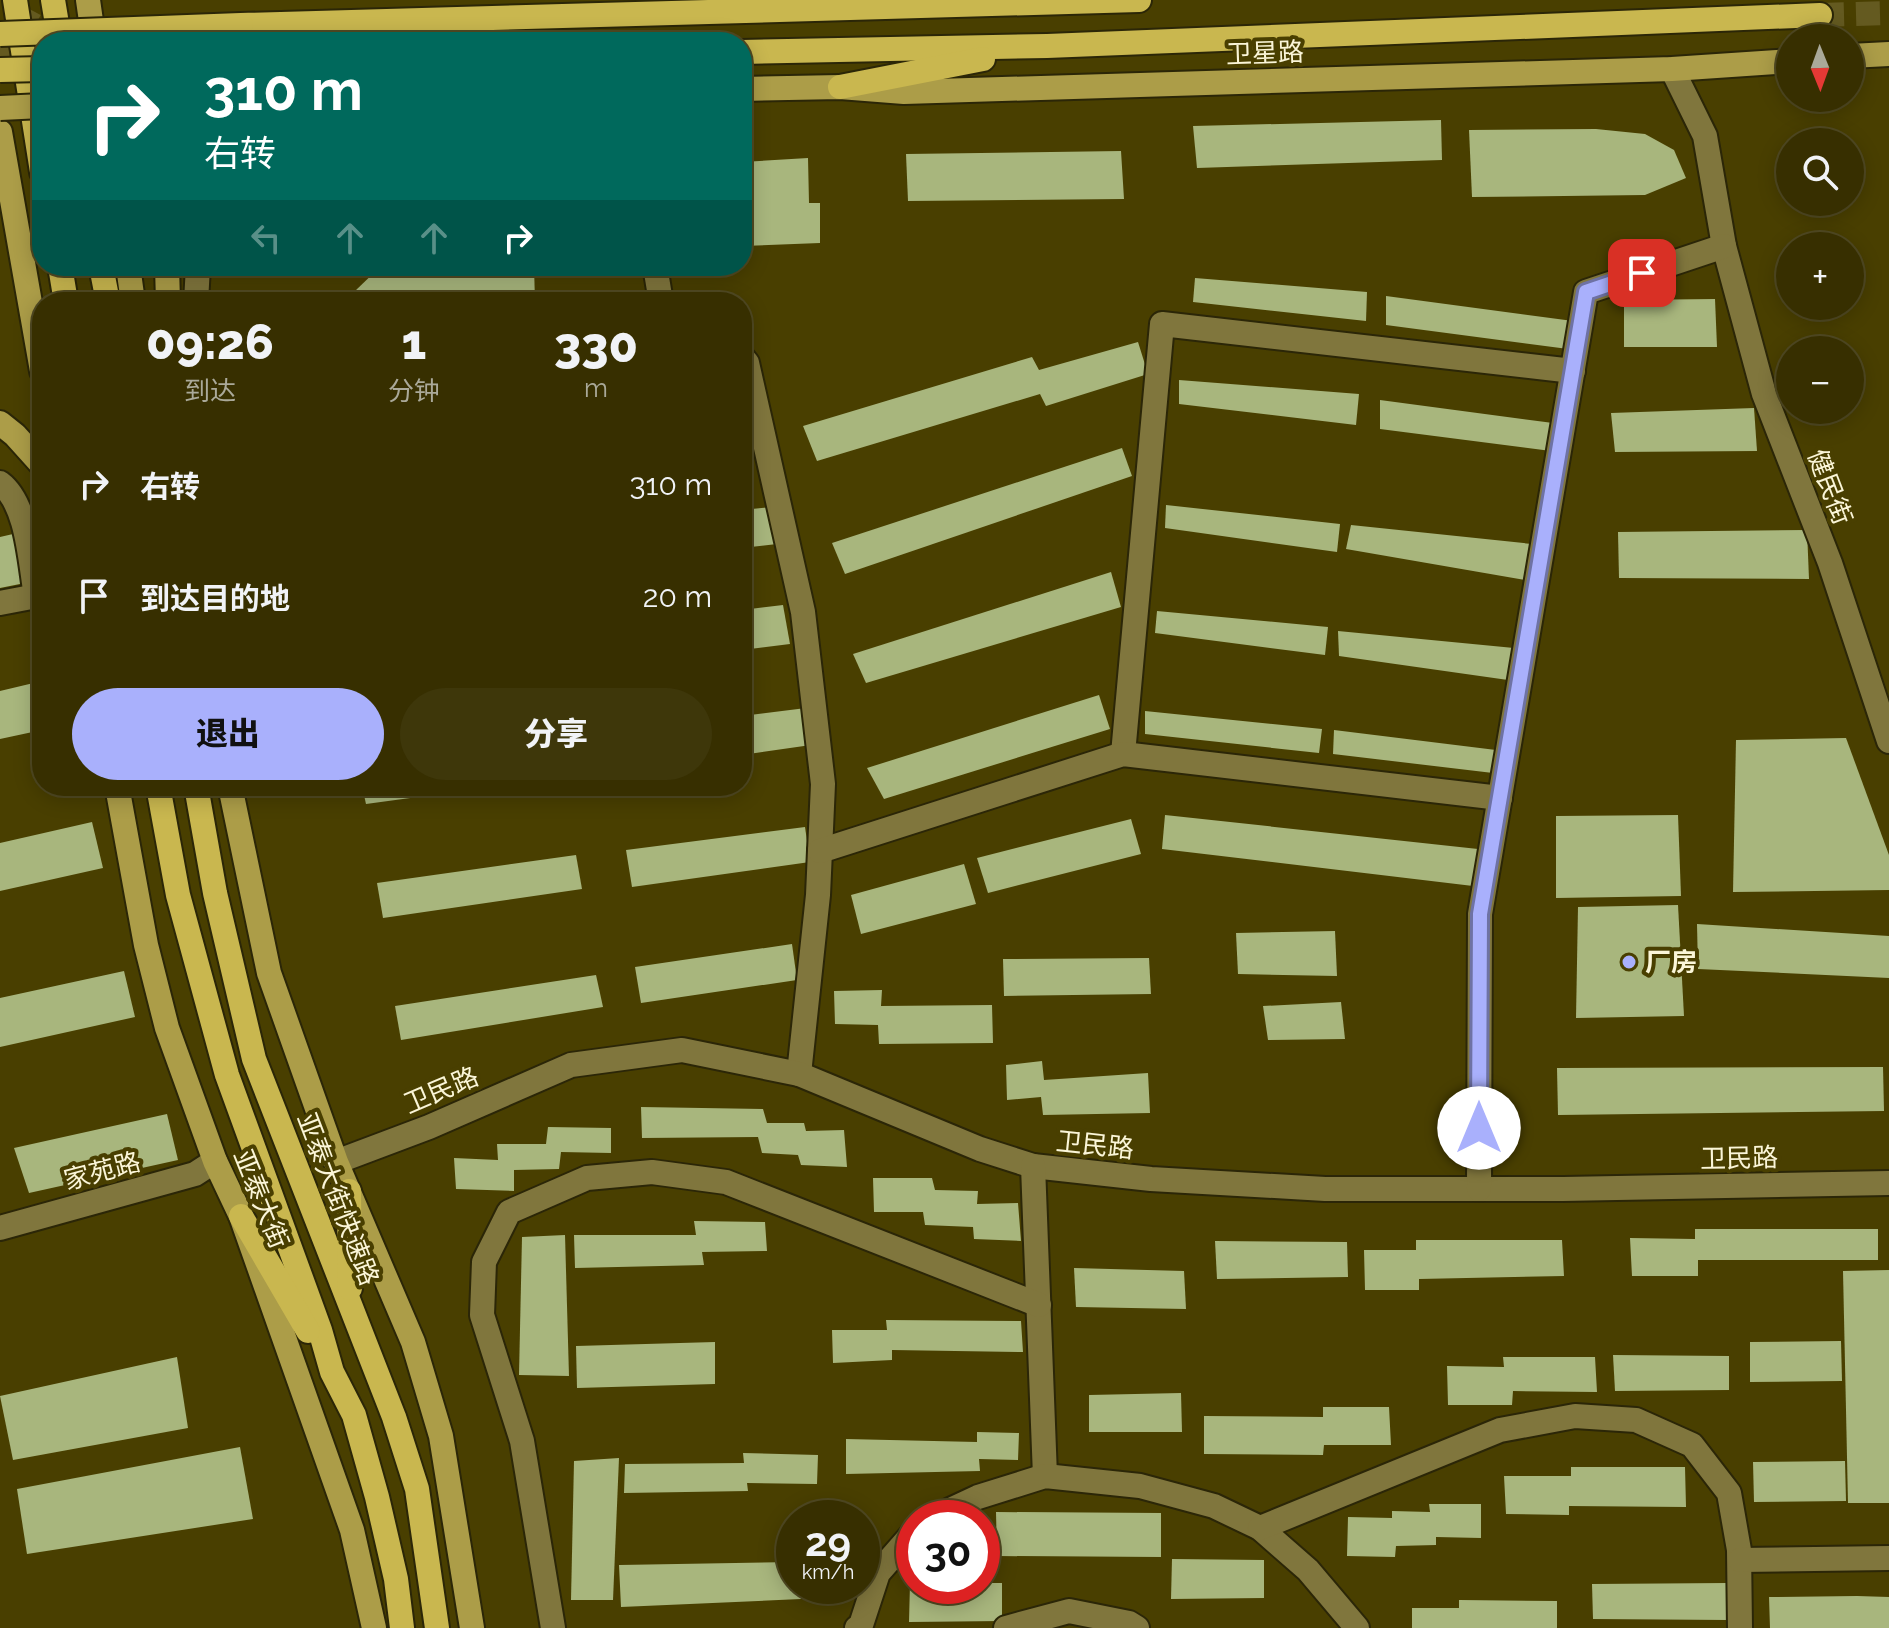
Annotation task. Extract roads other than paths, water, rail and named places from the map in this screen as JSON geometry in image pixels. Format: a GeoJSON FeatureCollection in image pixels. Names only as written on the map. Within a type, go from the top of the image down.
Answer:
{"type":"FeatureCollection","features":[{"type":"Feature","properties":{"kind":"highway"},"geometry":{"type":"LineString","coordinates":[[15,0],[32,108]]}},
{"type":"Feature","properties":{"kind":"highway"},"geometry":{"type":"LineString","coordinates":[[53,0],[58,32]]}},
{"type":"Feature","properties":{"kind":"highway"},"geometry":{"type":"LineString","coordinates":[[54,32],[1139,0]]}},
{"type":"Feature","properties":{"kind":"highway"},"geometry":{"type":"LineString","coordinates":[[752,52],[1047,46],[1820,15]]}},
{"type":"Feature","properties":{"kind":"highway"},"geometry":{"type":"LineString","coordinates":[[0,34],[32,33]]}},
{"type":"Feature","properties":{"kind":"highway"},"geometry":{"type":"LineString","coordinates":[[840,87],[1047,46]]}},
{"type":"Feature","properties":{"kind":"highway"},"geometry":{"type":"LineString","coordinates":[[0,70],[32,69]]}},
{"type":"Feature","properties":{"kind":"highway"},"geometry":{"type":"LineString","coordinates":[[160,796],[178,895],[227,1075],[320,1330],[332,1372]]}},
{"type":"Feature","properties":{"kind":"highway","name":"亚泰大街快速路"},"geometry":{"type":"LineString","coordinates":[[198,796],[215,893],[254,1059],[394,1417],[417,1489],[437,1628]]}},
{"type":"Feature","properties":{"kind":"highway"},"geometry":{"type":"LineString","coordinates":[[349,1191],[350,1310]]}},
{"type":"Feature","properties":{"kind":"highway"},"geometry":{"type":"LineString","coordinates":[[241,1216],[354,1415],[381,1510],[396,1579],[402,1628]]}},
{"type":"Feature","properties":{"kind":"main road"},"geometry":{"type":"LineString","coordinates":[[88,0],[93,32]]}},
{"type":"Feature","properties":{"kind":"main road"},"geometry":{"type":"LineString","coordinates":[[1864,55],[1889,54]]}},
{"type":"Feature","properties":{"kind":"main road","name":"卫星路"},"geometry":{"type":"LineString","coordinates":[[752,89],[840,87],[904,92],[1672,69],[1776,62]]}},
{"type":"Feature","properties":{"kind":"main road"},"geometry":{"type":"LineString","coordinates":[[0,108],[32,106]]}},
{"type":"Feature","properties":{"kind":"main road"},"geometry":{"type":"LineString","coordinates":[[0,132],[32,314]]}},
{"type":"Feature","properties":{"kind":"main road"},"geometry":{"type":"LineString","coordinates":[[0,243],[14,212]]}},
{"type":"Feature","properties":{"kind":"main road"},"geometry":{"type":"LineString","coordinates":[[0,423],[32,454]]}},
{"type":"Feature","properties":{"kind":"main road","name":"亚泰大街"},"geometry":{"type":"LineString","coordinates":[[119,796],[146,945],[167,1028],[215,1161],[241,1216],[352,1530],[374,1628]]}},
{"type":"Feature","properties":{"kind":"main road"},"geometry":{"type":"LineString","coordinates":[[232,796],[269,973],[336,1162],[413,1342],[441,1436],[472,1628]]}},
{"type":"Feature","properties":{"kind":"street","name":"健民街"},"geometry":{"type":"LineString","coordinates":[[1672,69],[1705,136],[1724,246],[1764,394],[1884,710],[1889,741]]}},
{"type":"Feature","properties":{"kind":"street"},"geometry":{"type":"LineString","coordinates":[[1479,1189],[1480,914],[1586,292],[1724,246]]}},
{"type":"Feature","properties":{"kind":"street"},"geometry":{"type":"LineString","coordinates":[[1123,754],[1162,324],[1573,371]]}},
{"type":"Feature","properties":{"kind":"street"},"geometry":{"type":"LineString","coordinates":[[752,385],[803,612],[823,784],[818,895],[799,1074]]}},
{"type":"Feature","properties":{"kind":"street"},"geometry":{"type":"LineString","coordinates":[[0,483],[12,492],[20,510],[32,564]]}},
{"type":"Feature","properties":{"kind":"street"},"geometry":{"type":"LineString","coordinates":[[0,603],[32,596]]}},
{"type":"Feature","properties":{"kind":"street"},"geometry":{"type":"LineString","coordinates":[[820,851],[1123,754],[1500,798]]}},
{"type":"Feature","properties":{"kind":"street","name":"卫民路"},"geometry":{"type":"LineString","coordinates":[[336,1162],[429,1127],[571,1065],[682,1050],[799,1074],[980,1149],[1033,1166],[1151,1179],[1325,1189],[1889,1183]]}},
{"type":"Feature","properties":{"kind":"street","name":"家苑路"},"geometry":{"type":"LineString","coordinates":[[0,1228],[195,1174],[215,1161]]}},
{"type":"Feature","properties":{"kind":"street"},"geometry":{"type":"LineString","coordinates":[[1033,1166],[1045,1476]]}},
{"type":"Feature","properties":{"kind":"street"},"geometry":{"type":"LineString","coordinates":[[553,1628],[522,1441],[482,1315],[484,1262],[509,1212],[587,1178],[652,1172],[726,1182],[1039,1305]]}},
{"type":"Feature","properties":{"kind":"street"},"geometry":{"type":"LineString","coordinates":[[1260,1528],[1500,1430],[1575,1416],[1636,1420],[1692,1445],[1729,1493],[1740,1560],[1740,1628]]}},
{"type":"Feature","properties":{"kind":"street"},"geometry":{"type":"LineString","coordinates":[[972,1500],[1045,1476],[1140,1486],[1214,1506],[1260,1528],[1308,1570],[1357,1628]]}},
{"type":"Feature","properties":{"kind":"street"},"geometry":{"type":"LineString","coordinates":[[861,1627],[878,1573],[896,1552]]}},
{"type":"Feature","properties":{"kind":"street"},"geometry":{"type":"LineString","coordinates":[[1740,1560],[1889,1558]]}},
{"type":"Feature","properties":{"kind":"street"},"geometry":{"type":"LineString","coordinates":[[1006,1628],[1069,1611],[1129,1623],[1137,1628]]}},
{"type":"Feature","properties":{"kind":"tunnel"},"geometry":{"type":"LineString","coordinates":[[0,61],[35,0]]}},
{"type":"Feature","properties":{"kind":"tunnel"},"geometry":{"type":"LineString","coordinates":[[1820,15],[1889,13]]}},
{"type":"Feature","properties":{"kind":"place","name":"厂房"},"geometry":{"type":"Point","coordinates":[1629,962]}}]}
